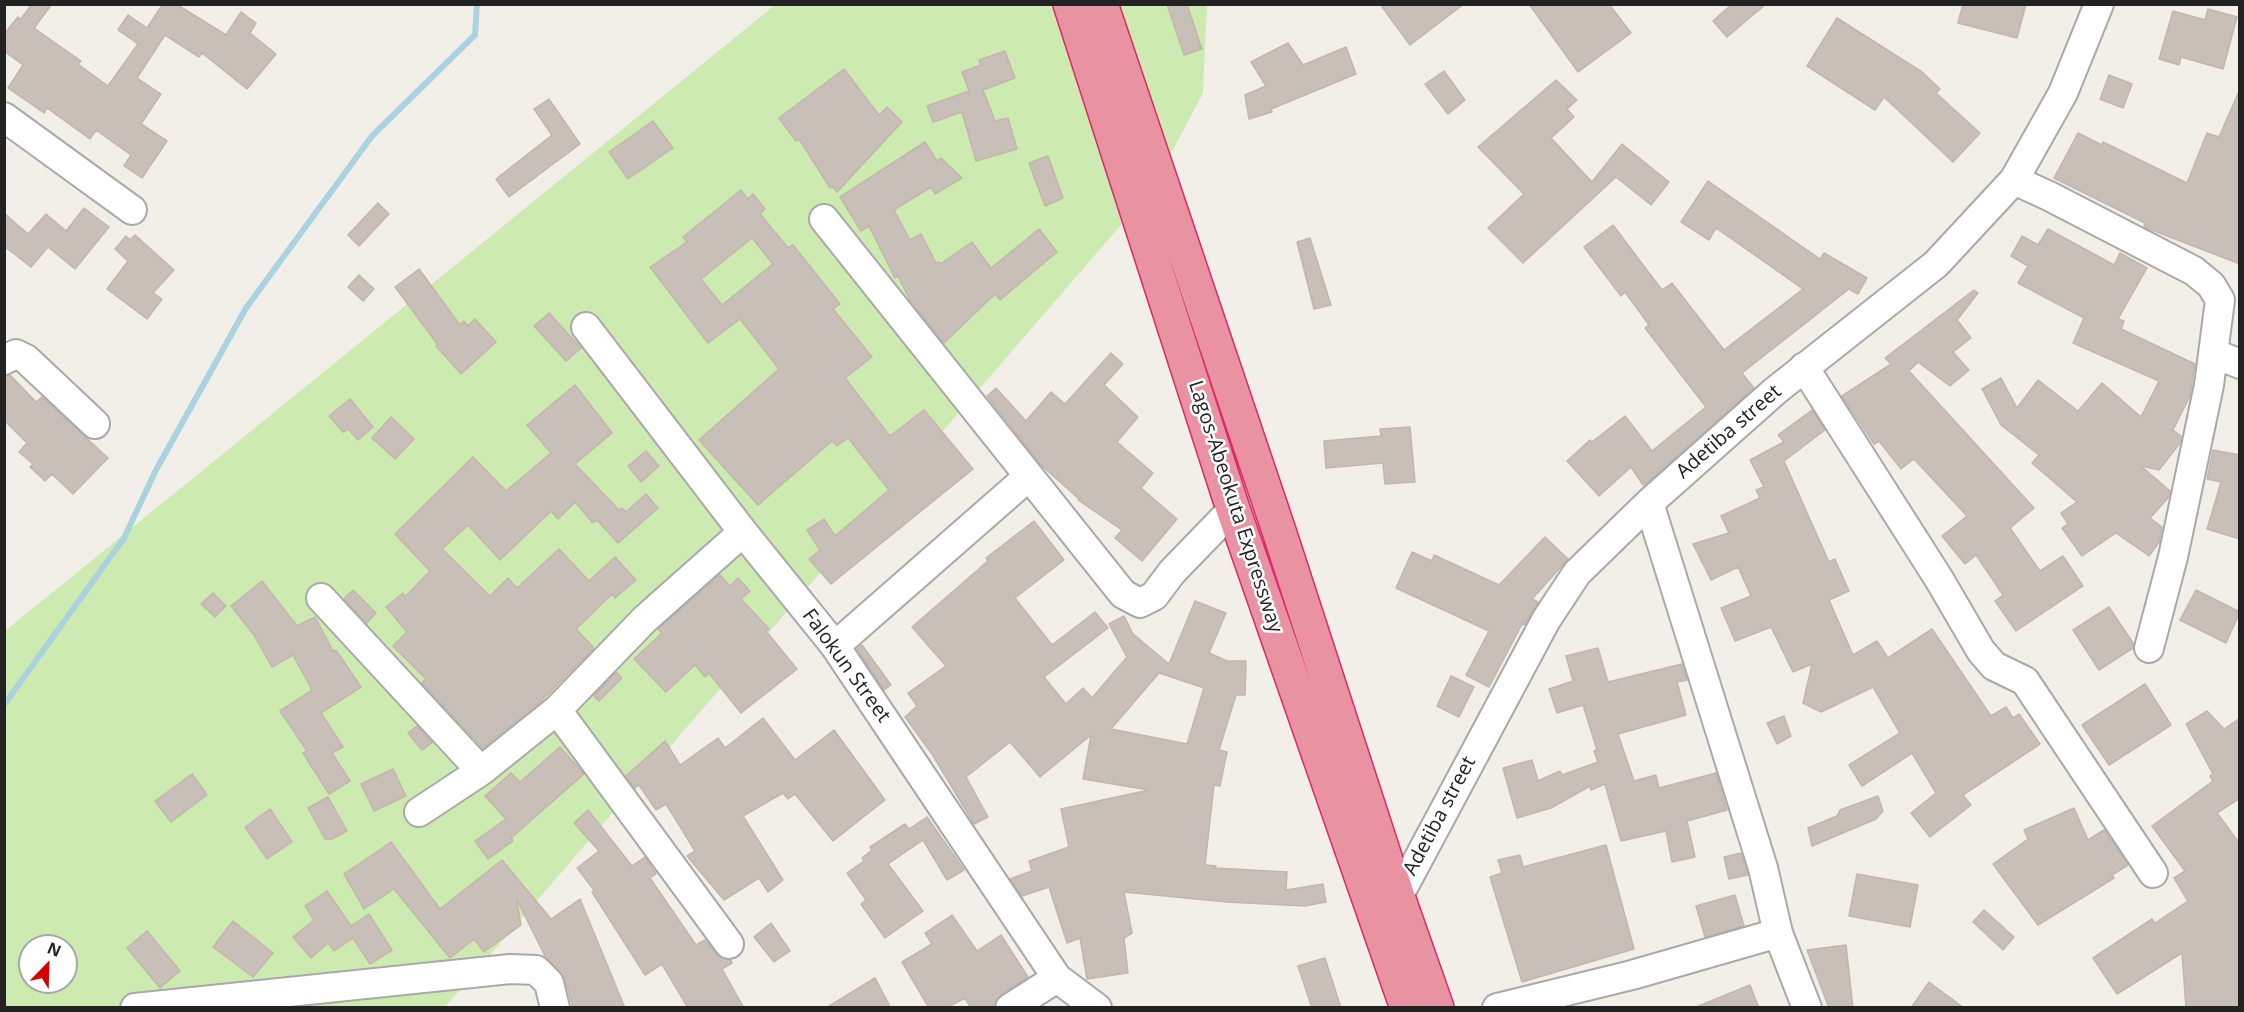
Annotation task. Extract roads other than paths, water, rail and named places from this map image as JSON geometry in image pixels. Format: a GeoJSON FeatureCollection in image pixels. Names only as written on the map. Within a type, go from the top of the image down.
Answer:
{"type":"FeatureCollection","features":[{"type":"Feature","properties":{"kind":"highway","name":"Lagos-Abeokuta Expressway"},"geometry":{"type":"LineString","coordinates":[[1070,4],[1233,509],[1407,1008]]}},
{"type":"Feature","properties":{"kind":"highway","name":"Lagos-Abeokuta Expressway"},"geometry":{"type":"LineString","coordinates":[[1105,6],[1398,897],[1437,1008]]}},
{"type":"Feature","properties":{"kind":"street","name":"Adetiba street"},"geometry":{"type":"LineString","coordinates":[[1398,897],[1546,620],[1577,573],[1649,503],[1804,367],[1936,264],[2014,180],[2063,93],[2099,4]]}},
{"type":"Feature","properties":{"kind":"street"},"geometry":{"type":"LineString","coordinates":[[4,117],[132,210]]}},
{"type":"Feature","properties":{"kind":"street"},"geometry":{"type":"LineString","coordinates":[[2014,180],[2194,271],[2211,285],[2220,300],[2213,353],[2173,557],[2149,648]]}},
{"type":"Feature","properties":{"kind":"street"},"geometry":{"type":"LineString","coordinates":[[824,219],[1122,594],[1140,603],[1154,596],[1172,572],[1233,509]]}},
{"type":"Feature","properties":{"kind":"street","name":"Falokun Street"},"geometry":{"type":"LineString","coordinates":[[586,327],[743,532],[836,646],[1057,978],[1097,1008]]}},
{"type":"Feature","properties":{"kind":"street"},"geometry":{"type":"LineString","coordinates":[[2213,353],[2240,364]]}},
{"type":"Feature","properties":{"kind":"street"},"geometry":{"type":"LineString","coordinates":[[4,360],[16,354],[26,359],[95,423]]}},
{"type":"Feature","properties":{"kind":"street"},"geometry":{"type":"LineString","coordinates":[[1804,367],[1939,579],[1981,651],[1994,666],[2025,681],[2153,873]]}},
{"type":"Feature","properties":{"kind":"street"},"geometry":{"type":"LineString","coordinates":[[836,646],[1028,477]]}},
{"type":"Feature","properties":{"kind":"street"},"geometry":{"type":"LineString","coordinates":[[1649,503],[1763,868],[1778,933],[1807,1008]]}},
{"type":"Feature","properties":{"kind":"street"},"geometry":{"type":"LineString","coordinates":[[419,812],[481,771],[557,710],[645,619],[743,532]]}},
{"type":"Feature","properties":{"kind":"street"},"geometry":{"type":"LineString","coordinates":[[321,598],[481,771]]}},
{"type":"Feature","properties":{"kind":"street"},"geometry":{"type":"LineString","coordinates":[[557,710],[729,944]]}},
{"type":"Feature","properties":{"kind":"street"},"geometry":{"type":"LineString","coordinates":[[1497,1008],[1632,975],[1778,933]]}},
{"type":"Feature","properties":{"kind":"street"},"geometry":{"type":"LineString","coordinates":[[135,1008],[510,969],[536,969],[549,983],[555,1008]]}},
{"type":"Feature","properties":{"kind":"street"},"geometry":{"type":"LineString","coordinates":[[1011,1008],[1057,978]]}},
{"type":"Feature","properties":{"kind":"waterway"},"geometry":{"type":"LineString","coordinates":[[4,705],[124,538],[156,470],[246,308],[372,136],[475,35],[477,4]]}}]}
